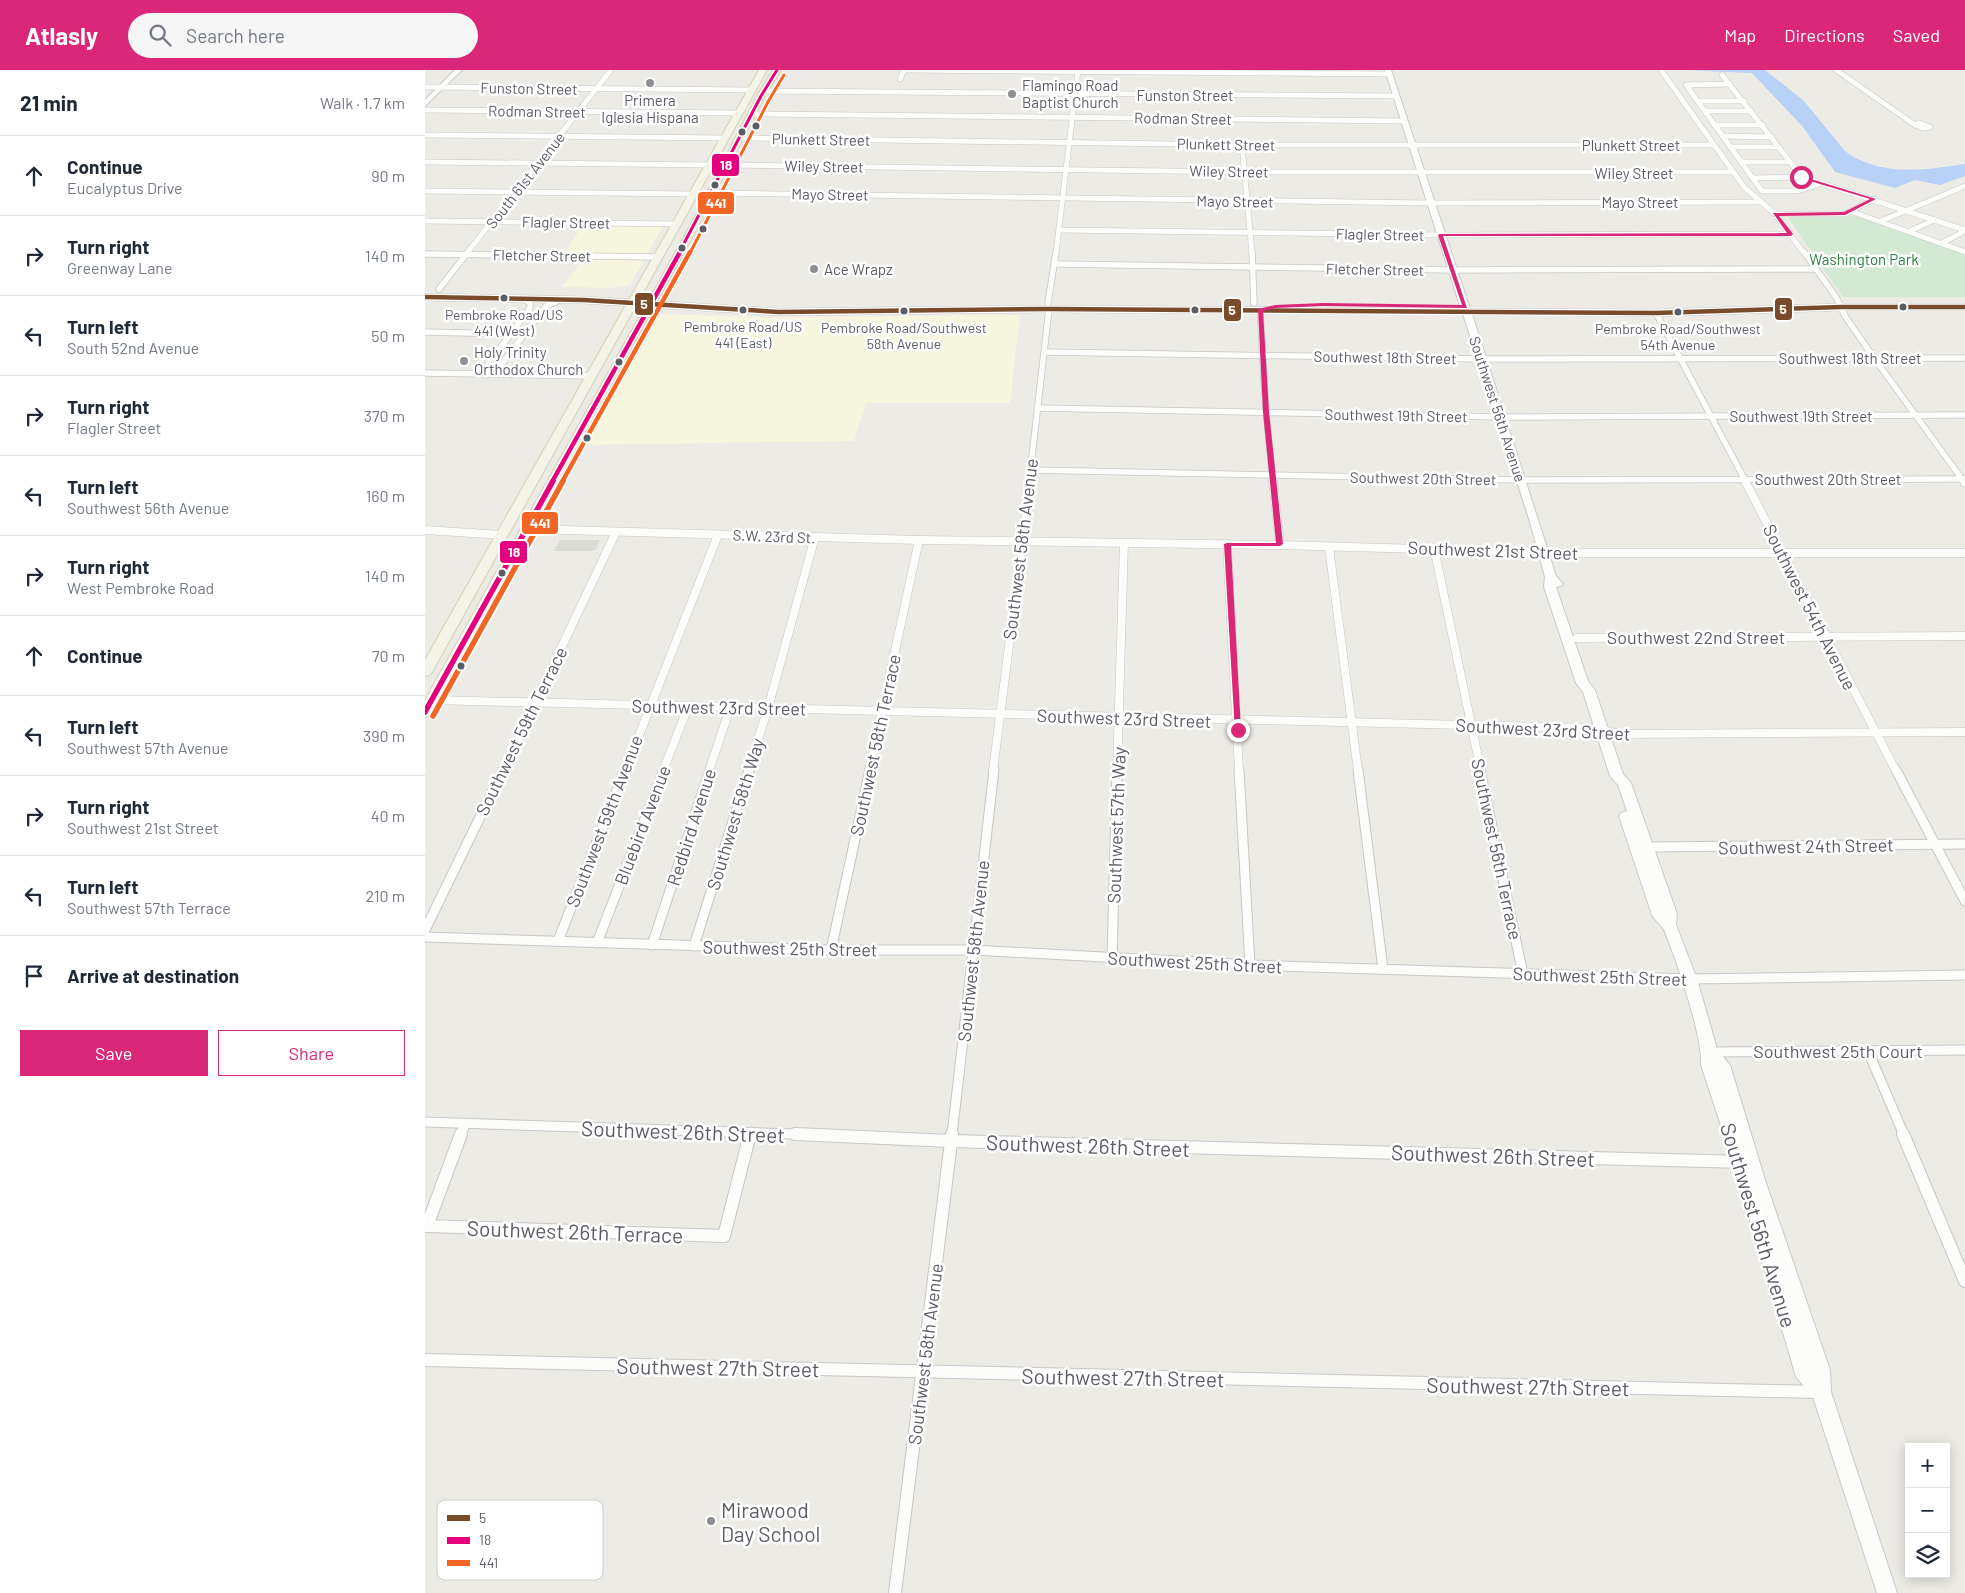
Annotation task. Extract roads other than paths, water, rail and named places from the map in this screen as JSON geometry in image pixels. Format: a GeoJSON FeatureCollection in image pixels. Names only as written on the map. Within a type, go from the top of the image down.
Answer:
{"type":"FeatureCollection","features":[{"type":"Feature","properties":{"kind":"main road"},"geometry":{"type":"LineString","coordinates":[[425,104],[459,70]]}},
{"type":"Feature","properties":{"kind":"main road"},"geometry":{"type":"LineString","coordinates":[[425,672],[714,161],[763,70]]}},
{"type":"Feature","properties":{"kind":"main road"},"geometry":{"type":"LineString","coordinates":[[425,712],[653,300],[762,93],[777,70]]}},
{"type":"Feature","properties":{"kind":"main road","name":"Southwest 56th Avenue"},"geometry":{"type":"LineString","coordinates":[[1389,72],[1551,577],[1559,587],[1592,684],[1589,690]]}},
{"type":"Feature","properties":{"kind":"main road"},"geometry":{"type":"LineString","coordinates":[[754,86],[762,93]]}},
{"type":"Feature","properties":{"kind":"main road"},"geometry":{"type":"LineString","coordinates":[[714,161],[720,168],[724,168]]}},
{"type":"Feature","properties":{"kind":"main road"},"geometry":{"type":"LineString","coordinates":[[425,288],[594,292],[635,299]]}},
{"type":"Feature","properties":{"kind":"main road"},"geometry":{"type":"LineString","coordinates":[[425,293],[439,289]]}},
{"type":"Feature","properties":{"kind":"main road"},"geometry":{"type":"LineString","coordinates":[[425,298],[635,299],[1181,310],[1323,305],[1466,310],[1630,305],[1965,305]]}},
{"type":"Feature","properties":{"kind":"main road"},"geometry":{"type":"LineString","coordinates":[[653,300],[779,312],[970,310],[1123,303],[1656,313],[1841,305],[1953,307],[1965,305]]}},
{"type":"Feature","properties":{"kind":"main road"},"geometry":{"type":"LineString","coordinates":[[1583,312],[1628,309],[1631,308],[1630,305]]}},
{"type":"Feature","properties":{"kind":"main road"},"geometry":{"type":"LineString","coordinates":[[1656,313],[1663,309],[1699,308],[1709,305]]}},
{"type":"Feature","properties":{"kind":"main road"},"geometry":{"type":"LineString","coordinates":[[555,440],[558,454],[564,461]]}},
{"type":"Feature","properties":{"kind":"main road"},"geometry":{"type":"LineString","coordinates":[[515,512],[518,524],[527,529]]}},
{"type":"Feature","properties":{"kind":"main road"},"geometry":{"type":"LineString","coordinates":[[502,535],[510,541],[514,552]]}},
{"type":"Feature","properties":{"kind":"main road","name":"Southwest 56th Avenue"},"geometry":{"type":"LineString","coordinates":[[1551,577],[1550,587],[1583,683],[1589,690],[1617,776],[1624,782],[1670,914],[1669,926]]}},
{"type":"Feature","properties":{"kind":"main road","name":"Southwest 56th Avenue"},"geometry":{"type":"LineString","coordinates":[[1617,776],[1615,783],[1659,915],[1669,926],[1689,979],[1710,1052],[1709,1065],[1746,1162],[1803,1370],[1821,1392],[1887,1593]]}},
{"type":"Feature","properties":{"kind":"street","name":"South 61st Avenue"},"geometry":{"type":"LineString","coordinates":[[439,289],[611,70]]}},
{"type":"Feature","properties":{"kind":"street"},"geometry":{"type":"LineString","coordinates":[[900,79],[904,70],[1389,72]]}},
{"type":"Feature","properties":{"kind":"street"},"geometry":{"type":"LineString","coordinates":[[1661,70],[1748,192],[1773,213],[1791,234],[1841,305],[1845,316],[1874,358],[1964,481]]}},
{"type":"Feature","properties":{"kind":"street"},"geometry":{"type":"LineString","coordinates":[[1836,70],[1917,124],[1845,70]]}},
{"type":"Feature","properties":{"kind":"street","name":"Southwest 58th Avenue"},"geometry":{"type":"LineString","coordinates":[[895,1593],[951,1141],[1021,540],[1031,470],[1045,352],[1048,306],[1074,117],[1078,71]]}},
{"type":"Feature","properties":{"kind":"street"},"geometry":{"type":"LineString","coordinates":[[1722,75],[1763,125],[1801,177]]}},
{"type":"Feature","properties":{"kind":"street"},"geometry":{"type":"LineString","coordinates":[[1730,84],[1686,84],[1762,191],[1798,191],[1819,184]]}},
{"type":"Feature","properties":{"kind":"street","name":"Funston Street"},"geometry":{"type":"LineString","coordinates":[[425,86],[596,88],[754,86]]}},
{"type":"Feature","properties":{"kind":"street","name":"Funston Street"},"geometry":{"type":"LineString","coordinates":[[762,93],[1397,96]]}},
{"type":"Feature","properties":{"kind":"street"},"geometry":{"type":"LineString","coordinates":[[1697,101],[1744,101]]}},
{"type":"Feature","properties":{"kind":"street","name":"Rodman Street"},"geometry":{"type":"LineString","coordinates":[[425,110],[739,113]]}},
{"type":"Feature","properties":{"kind":"street"},"geometry":{"type":"LineString","coordinates":[[1705,111],[1751,111]]}},
{"type":"Feature","properties":{"kind":"street","name":"Rodman Street"},"geometry":{"type":"LineString","coordinates":[[752,114],[1404,121]]}},
{"type":"Feature","properties":{"kind":"street"},"geometry":{"type":"LineString","coordinates":[[1714,125],[1763,125]]}},
{"type":"Feature","properties":{"kind":"street"},"geometry":{"type":"LineString","coordinates":[[425,135],[726,138]]}},
{"type":"Feature","properties":{"kind":"street"},"geometry":{"type":"LineString","coordinates":[[1723,136],[1771,136]]}},
{"type":"Feature","properties":{"kind":"street","name":"Plunkett Street"},"geometry":{"type":"LineString","coordinates":[[739,138],[1242,145],[1713,145]]}},
{"type":"Feature","properties":{"kind":"street"},"geometry":{"type":"LineString","coordinates":[[1242,145],[1280,544]]}},
{"type":"Feature","properties":{"kind":"street"},"geometry":{"type":"LineString","coordinates":[[1730,147],[1779,147]]}},
{"type":"Feature","properties":{"kind":"street"},"geometry":{"type":"LineString","coordinates":[[425,162],[714,161]]}},
{"type":"Feature","properties":{"kind":"street"},"geometry":{"type":"LineString","coordinates":[[1741,162],[1790,162]]}},
{"type":"Feature","properties":{"kind":"street","name":"Wiley Street"},"geometry":{"type":"LineString","coordinates":[[724,168],[1067,168],[1421,173],[1733,172]]}},
{"type":"Feature","properties":{"kind":"street"},"geometry":{"type":"LineString","coordinates":[[1752,178],[1801,177],[1819,184],[1874,199],[1965,231]]}},
{"type":"Feature","properties":{"kind":"street"},"geometry":{"type":"LineString","coordinates":[[1881,221],[1965,186]]}},
{"type":"Feature","properties":{"kind":"street"},"geometry":{"type":"LineString","coordinates":[[425,191],[695,194]]}},
{"type":"Feature","properties":{"kind":"street","name":"Mayo Street"},"geometry":{"type":"LineString","coordinates":[[711,193],[1430,203],[1759,202]]}},
{"type":"Feature","properties":{"kind":"street"},"geometry":{"type":"LineString","coordinates":[[1773,213],[1845,214],[1874,199]]}},
{"type":"Feature","properties":{"kind":"street"},"geometry":{"type":"LineString","coordinates":[[1851,211],[1965,252]]}},
{"type":"Feature","properties":{"kind":"street"},"geometry":{"type":"LineString","coordinates":[[1911,232],[1934,220]]}},
{"type":"Feature","properties":{"kind":"street","name":"Flagler Street"},"geometry":{"type":"LineString","coordinates":[[425,221],[678,224]]}},
{"type":"Feature","properties":{"kind":"street","name":"Flagler Street"},"geometry":{"type":"LineString","coordinates":[[1059,230],[1440,235],[1791,234]]}},
{"type":"Feature","properties":{"kind":"street"},"geometry":{"type":"LineString","coordinates":[[1942,243],[1965,231]]}},
{"type":"Feature","properties":{"kind":"street","name":"Fletcher Street"},"geometry":{"type":"LineString","coordinates":[[425,254],[659,257]]}},
{"type":"Feature","properties":{"kind":"street","name":"Fletcher Street"},"geometry":{"type":"LineString","coordinates":[[1055,264],[1452,270],[1816,269]]}},
{"type":"Feature","properties":{"kind":"street"},"geometry":{"type":"LineString","coordinates":[[486,375],[484,370],[530,308],[530,302],[524,299]]}},
{"type":"Feature","properties":{"kind":"street"},"geometry":{"type":"LineString","coordinates":[[486,375],[497,370],[546,306],[560,300]]}},
{"type":"Feature","properties":{"kind":"street","name":"Southwest 54th Avenue"},"geometry":{"type":"LineString","coordinates":[[1656,313],[1712,416],[1934,845],[1965,901]]}},
{"type":"Feature","properties":{"kind":"street"},"geometry":{"type":"LineString","coordinates":[[425,332],[525,334]]}},
{"type":"Feature","properties":{"kind":"street","name":"Southwest 18th Street"},"geometry":{"type":"LineString","coordinates":[[1045,352],[1481,359],[1965,358]]}},
{"type":"Feature","properties":{"kind":"street"},"geometry":{"type":"LineString","coordinates":[[425,373],[591,376]]}},
{"type":"Feature","properties":{"kind":"street","name":"Southwest 19th Street"},"geometry":{"type":"LineString","coordinates":[[1037,408],[1501,417],[1965,415]]}},
{"type":"Feature","properties":{"kind":"street","name":"Southwest 20th Street"},"geometry":{"type":"LineString","coordinates":[[1031,470],[1521,480],[1745,479],[1964,481]]}},
{"type":"Feature","properties":{"kind":"street","name":"S.W. 23rd St."},"geometry":{"type":"LineString","coordinates":[[527,529],[919,540],[1021,540]]}},
{"type":"Feature","properties":{"kind":"street"},"geometry":{"type":"LineString","coordinates":[[425,530],[502,535]]}},
{"type":"Feature","properties":{"kind":"street","name":"Southwest 59th Terrace"},"geometry":{"type":"LineString","coordinates":[[425,930],[536,703],[616,532]]}},
{"type":"Feature","properties":{"kind":"street","name":"Southwest 59th Avenue"},"geometry":{"type":"LineString","coordinates":[[558,941],[718,534]]}},
{"type":"Feature","properties":{"kind":"street","name":"Southwest 58th Way"},"geometry":{"type":"LineString","coordinates":[[694,946],[768,708],[815,537]]}},
{"type":"Feature","properties":{"kind":"street","name":"Southwest 58th Terrace"},"geometry":{"type":"LineString","coordinates":[[831,950],[919,540]]}},
{"type":"Feature","properties":{"kind":"street","name":"Southwest 21st Street"},"geometry":{"type":"LineString","coordinates":[[1021,540],[1280,544],[1543,552],[1965,553]]}},
{"type":"Feature","properties":{"kind":"street","name":"Southwest 57th Way"},"geometry":{"type":"LineString","coordinates":[[1112,958],[1124,543]]}},
{"type":"Feature","properties":{"kind":"street"},"geometry":{"type":"LineString","coordinates":[[1227,544],[1251,965]]}},
{"type":"Feature","properties":{"kind":"street"},"geometry":{"type":"LineString","coordinates":[[1329,546],[1383,969]]}},
{"type":"Feature","properties":{"kind":"street","name":"Southwest 56th Terrace"},"geometry":{"type":"LineString","coordinates":[[1434,548],[1523,974]]}},
{"type":"Feature","properties":{"kind":"street","name":"Southwest 22nd Street"},"geometry":{"type":"LineString","coordinates":[[1577,638],[1965,636]]}},
{"type":"Feature","properties":{"kind":"street","name":"Southwest 23rd Street"},"geometry":{"type":"LineString","coordinates":[[432,700],[1237,721],[1589,728],[1621,734],[1965,732]]}},
{"type":"Feature","properties":{"kind":"street","name":"Bluebird Avenue"},"geometry":{"type":"LineString","coordinates":[[597,943],[688,707]]}},
{"type":"Feature","properties":{"kind":"street","name":"Redbird Avenue"},"geometry":{"type":"LineString","coordinates":[[652,945],[730,708]]}},
{"type":"Feature","properties":{"kind":"street","name":"Southwest 24th Street"},"geometry":{"type":"LineString","coordinates":[[1647,847],[1965,844]]}},
{"type":"Feature","properties":{"kind":"street","name":"Southwest 25th Street"},"geometry":{"type":"LineString","coordinates":[[425,937],[831,950],[973,950],[1251,965],[1689,979],[1965,976]]}},
{"type":"Feature","properties":{"kind":"street","name":"Southwest 25th Court"},"geometry":{"type":"LineString","coordinates":[[1710,1052],[1965,1050]]}},
{"type":"Feature","properties":{"kind":"street"},"geometry":{"type":"LineString","coordinates":[[1869,1052],[1965,1281]]}},
{"type":"Feature","properties":{"kind":"street","name":"Southwest 26th Street"},"geometry":{"type":"LineString","coordinates":[[425,1122],[751,1132],[951,1141],[1746,1162]]}},
{"type":"Feature","properties":{"kind":"street","name":"Southwest 26th Terrace"},"geometry":{"type":"LineString","coordinates":[[465,1124],[427,1226],[724,1236],[751,1132]]}},
{"type":"Feature","properties":{"kind":"street","name":"Southwest 27th Street"},"geometry":{"type":"LineString","coordinates":[[425,1360],[1821,1392]]}},
{"type":"Feature","properties":{"kind":"water"},"geometry":{"type":"Polygon","coordinates":[[[1683,70],[1765,70],[1804,101],[1844,150],[1854,157],[1877,166],[1902,170],[1965,164],[1965,176],[1940,185],[1915,180],[1895,188],[1835,172],[1803,127],[1752,73],[1683,70]]]}},
{"type":"Feature","properties":{"kind":"place","name":"Primera Iglesia Hispana"},"geometry":{"type":"Point","coordinates":[650,83]}},
{"type":"Feature","properties":{"kind":"place","name":"Flamingo Road Baptist Church"},"geometry":{"type":"Point","coordinates":[1012,94]}},
{"type":"Feature","properties":{"kind":"place","name":"Ace Wrapz"},"geometry":{"type":"Point","coordinates":[814,269]}},
{"type":"Feature","properties":{"kind":"place","name":"Pembroke Road/US 441 (West)"},"geometry":{"type":"Point","coordinates":[504,298]}},
{"type":"Feature","properties":{"kind":"place","name":"Pembroke Road/US 441 (East)"},"geometry":{"type":"Point","coordinates":[743,310]}},
{"type":"Feature","properties":{"kind":"place","name":"Pembroke Road/Southwest 58th Avenue"},"geometry":{"type":"Point","coordinates":[904,311]}},
{"type":"Feature","properties":{"kind":"place","name":"Pembroke Road/Southwest 54th Avenue"},"geometry":{"type":"Point","coordinates":[1678,312]}},
{"type":"Feature","properties":{"kind":"place","name":"Holy Trinity Orthodox Church"},"geometry":{"type":"Point","coordinates":[464,361]}},
{"type":"Feature","properties":{"kind":"place","name":"Mirawood Day School"},"geometry":{"type":"Point","coordinates":[711,1521]}},
{"type":"Feature","properties":{"kind":"park label","name":"Washington Park"},"geometry":{"type":"Point","coordinates":[1864,259]}}]}
